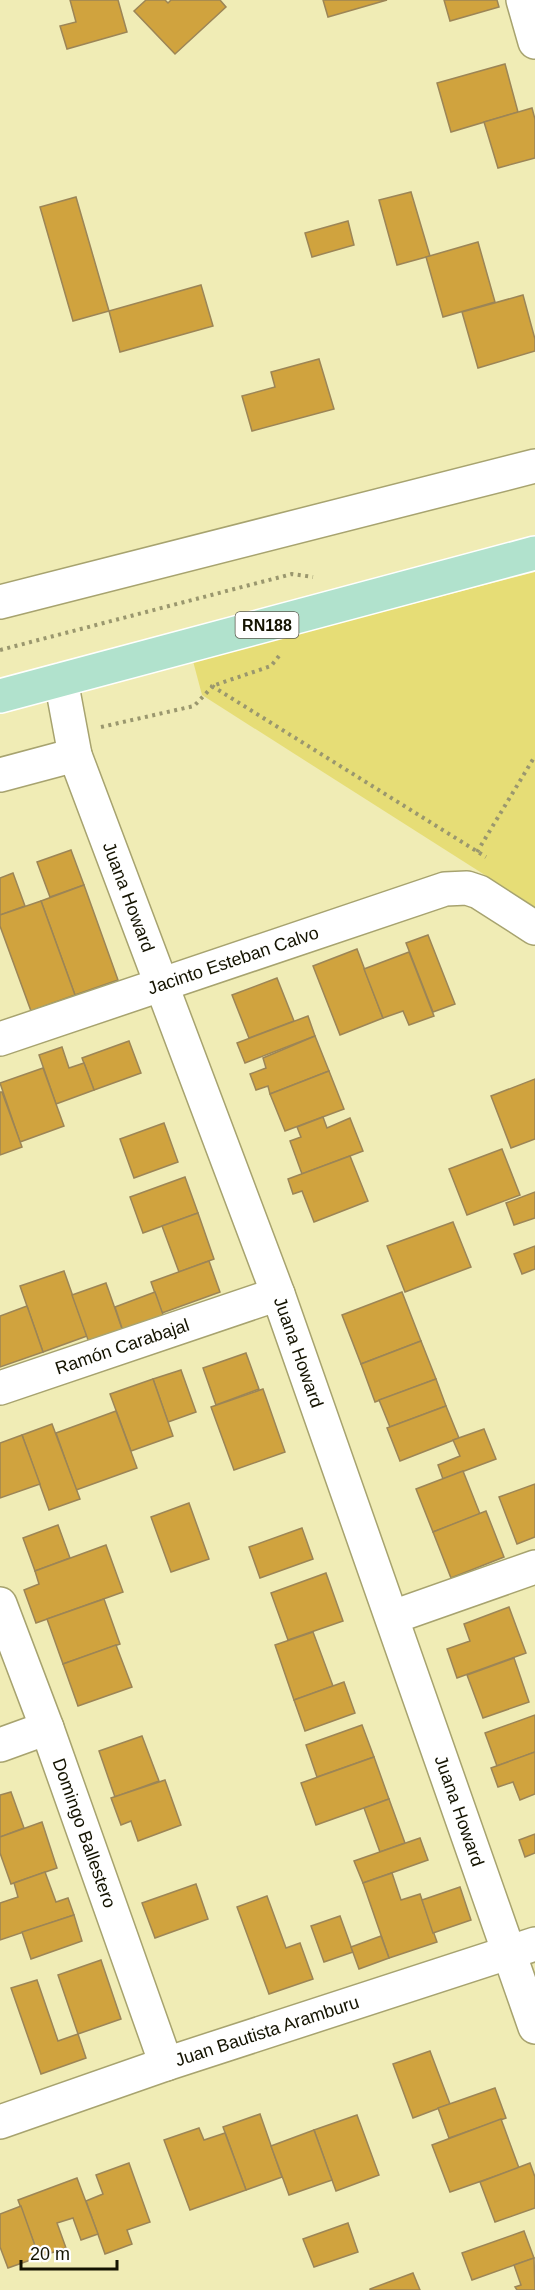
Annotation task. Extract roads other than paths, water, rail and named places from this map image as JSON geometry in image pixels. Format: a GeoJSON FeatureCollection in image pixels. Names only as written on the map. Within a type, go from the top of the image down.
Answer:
{"type":"FeatureCollection","features":[{"type":"Feature","properties":{"kind":"main road","name":"RN188"},"geometry":{"type":"LineString","coordinates":[[0,696],[535,554]]}},
{"type":"Feature","properties":{"kind":"street"},"geometry":{"type":"LineString","coordinates":[[523,0],[535,42]]}},
{"type":"Feature","properties":{"kind":"street"},"geometry":{"type":"LineString","coordinates":[[0,602],[535,466]]}},
{"type":"Feature","properties":{"kind":"street","name":"Juana Howard"},"geometry":{"type":"LineString","coordinates":[[61,680],[73,742],[160,986],[278,1294],[393,1617],[522,1948],[535,2027]]}},
{"type":"Feature","properties":{"kind":"street"},"geometry":{"type":"LineString","coordinates":[[0,775],[73,742]]}},
{"type":"Feature","properties":{"kind":"street","name":"Jacinto Esteban Calvo"},"geometry":{"type":"LineString","coordinates":[[0,1039],[445,889],[466,888],[479,892],[534,930]]}},
{"type":"Feature","properties":{"kind":"street","name":"Ramón Carabajal"},"geometry":{"type":"LineString","coordinates":[[0,1388],[278,1294]]}},
{"type":"Feature","properties":{"kind":"street"},"geometry":{"type":"LineString","coordinates":[[393,1617],[535,1567]]}},
{"type":"Feature","properties":{"kind":"street","name":"Domingo Ballestero"},"geometry":{"type":"LineString","coordinates":[[0,1604],[47,1728],[166,2064]]}},
{"type":"Feature","properties":{"kind":"street"},"geometry":{"type":"LineString","coordinates":[[0,1745],[47,1728]]}},
{"type":"Feature","properties":{"kind":"street","name":"Juan Bautista Aramburu"},"geometry":{"type":"LineString","coordinates":[[0,2122],[166,2064],[522,1948]]}}]}
